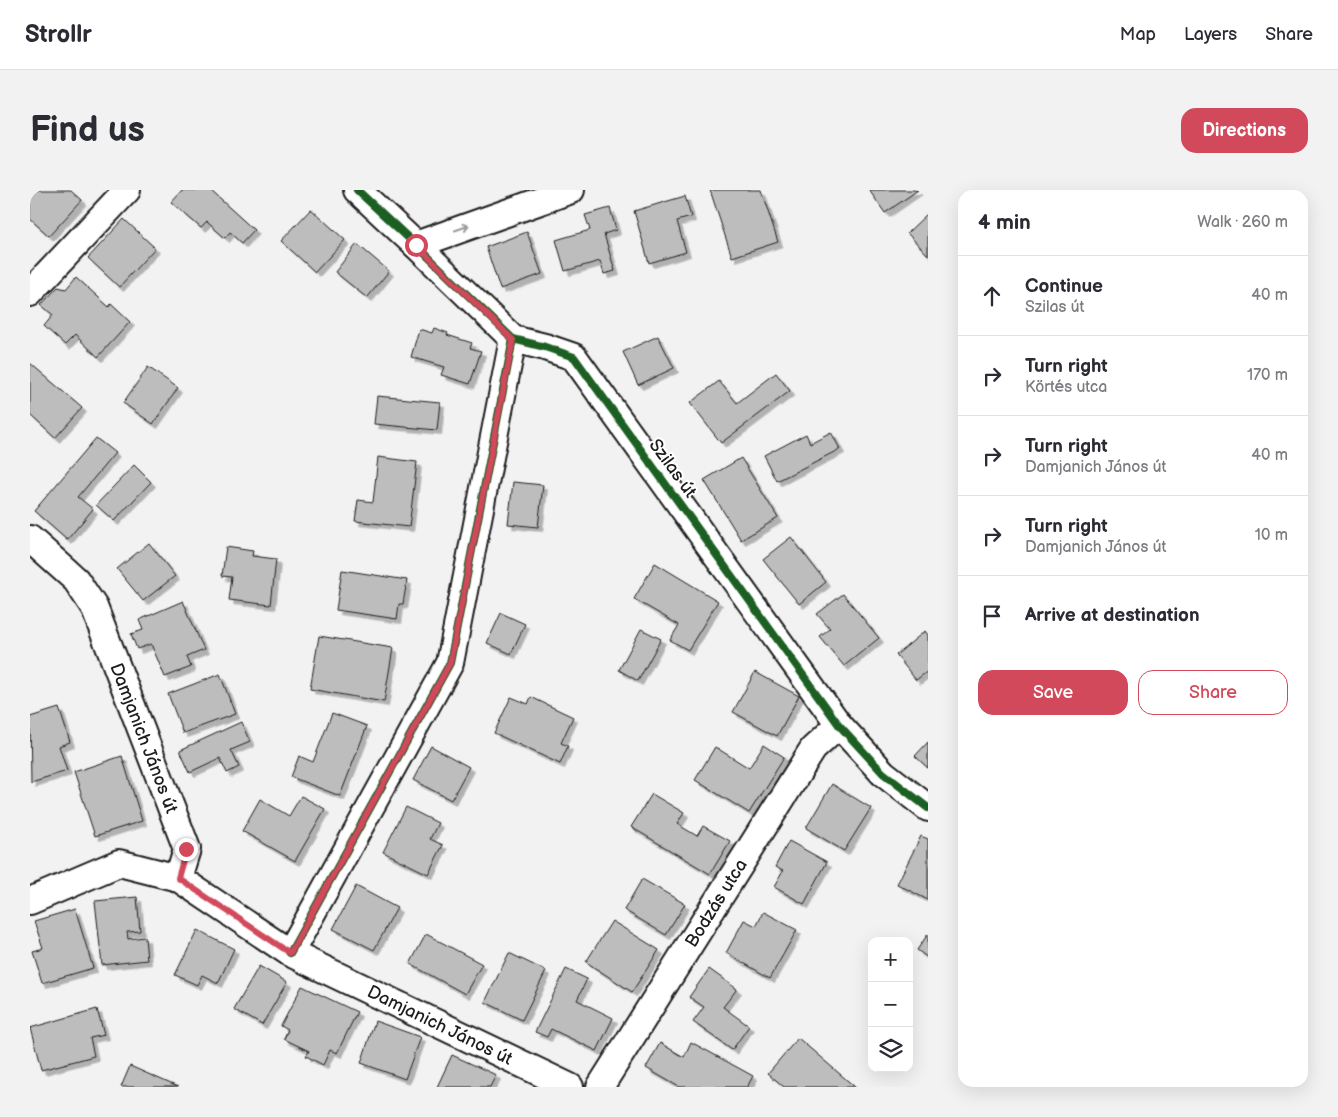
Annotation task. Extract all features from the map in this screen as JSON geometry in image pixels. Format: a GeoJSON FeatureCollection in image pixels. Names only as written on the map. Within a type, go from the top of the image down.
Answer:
{"type":"FeatureCollection","features":[{"type":"Feature","properties":{"kind":"street"},"geometry":{"type":"LineString","coordinates":[[30,293],[127,190]]}},
{"type":"Feature","properties":{"kind":"street"},"geometry":{"type":"LineString","coordinates":[[290,953],[450,663],[513,340],[357,190]]}},
{"type":"Feature","properties":{"kind":"street"},"geometry":{"type":"LineString","coordinates":[[416,245],[571,190]]}},
{"type":"Feature","properties":{"kind":"street","name":"Szilas út"},"geometry":{"type":"LineString","coordinates":[[513,340],[545,347],[574,357],[839,725],[883,773],[928,808]]}},
{"type":"Feature","properties":{"kind":"street","name":"Damjanich János út"},"geometry":{"type":"LineString","coordinates":[[30,539],[76,580],[94,607],[186,849],[178,878],[290,953],[570,1087]]}},
{"type":"Feature","properties":{"kind":"street","name":"Bodzás utca"},"geometry":{"type":"LineString","coordinates":[[600,1087],[814,749],[839,725]]}},
{"type":"Feature","properties":{"kind":"street"},"geometry":{"type":"LineString","coordinates":[[30,901],[119,863],[178,878]]}},
{"type":"Feature","properties":{"kind":"building"},"geometry":{"type":"Polygon","coordinates":[[[30,190],[71,190],[82,200],[49,236],[30,219],[30,190]]]}},
{"type":"Feature","properties":{"kind":"building"},"geometry":{"type":"Polygon","coordinates":[[[182,190],[210,190],[254,230],[242,243],[230,232],[225,238],[207,222],[201,228],[171,202],[182,190]]]}},
{"type":"Feature","properties":{"kind":"building"},"geometry":{"type":"Polygon","coordinates":[[[710,190],[761,190],[778,242],[732,257],[710,190]]]}},
{"type":"Feature","properties":{"kind":"building"},"geometry":{"type":"Polygon","coordinates":[[[869,190],[918,190],[885,213],[869,190]]]}},
{"type":"Feature","properties":{"kind":"building"},"geometry":{"type":"Polygon","coordinates":[[[685,196],[691,217],[677,221],[686,252],[649,263],[634,211],[685,196]]]}},
{"type":"Feature","properties":{"kind":"building"},"geometry":{"type":"Polygon","coordinates":[[[610,208],[616,230],[604,234],[615,271],[604,274],[600,261],[565,271],[556,240],[590,230],[585,215],[610,208]]]}},
{"type":"Feature","properties":{"kind":"building"},"geometry":{"type":"Polygon","coordinates":[[[311,209],[345,240],[315,272],[281,241],[311,209]]]}},
{"type":"Feature","properties":{"kind":"building"},"geometry":{"type":"Polygon","coordinates":[[[928,213],[928,255],[907,233],[928,213]]]}},
{"type":"Feature","properties":{"kind":"building"},"geometry":{"type":"Polygon","coordinates":[[[124,219],[155,248],[119,287],[88,258],[124,219]]]}},
{"type":"Feature","properties":{"kind":"building"},"geometry":{"type":"Polygon","coordinates":[[[527,232],[542,274],[500,289],[486,247],[527,232]]]}},
{"type":"Feature","properties":{"kind":"building"},"geometry":{"type":"Polygon","coordinates":[[[357,244],[389,271],[367,298],[335,272],[357,244]]]}},
{"type":"Feature","properties":{"kind":"building"},"geometry":{"type":"Polygon","coordinates":[[[76,277],[109,307],[111,304],[130,322],[98,357],[75,335],[65,345],[44,326],[53,315],[41,305],[58,287],[66,289],[76,277]]]}},
{"type":"Feature","properties":{"kind":"building"},"geometry":{"type":"Polygon","coordinates":[[[434,328],[448,333],[447,335],[472,343],[470,348],[481,351],[470,384],[441,375],[444,367],[411,357],[419,329],[432,333],[434,328]]]}},
{"type":"Feature","properties":{"kind":"building"},"geometry":{"type":"Polygon","coordinates":[[[658,336],[674,368],[638,385],[623,352],[658,336]]]}},
{"type":"Feature","properties":{"kind":"building"},"geometry":{"type":"Polygon","coordinates":[[[30,363],[82,408],[55,438],[30,415],[30,363]]]}},
{"type":"Feature","properties":{"kind":"building"},"geometry":{"type":"Polygon","coordinates":[[[148,367],[178,388],[153,424],[123,403],[148,367]]]}},
{"type":"Feature","properties":{"kind":"building"},"geometry":{"type":"Polygon","coordinates":[[[776,373],[790,391],[721,443],[690,403],[719,381],[737,403],[776,373]]]}},
{"type":"Feature","properties":{"kind":"building"},"geometry":{"type":"Polygon","coordinates":[[[377,396],[440,402],[437,430],[374,424],[377,396]]]}},
{"type":"Feature","properties":{"kind":"building"},"geometry":{"type":"Polygon","coordinates":[[[831,432],[840,449],[777,481],[764,456],[806,434],[810,443],[831,432]]]}},
{"type":"Feature","properties":{"kind":"building"},"geometry":{"type":"Polygon","coordinates":[[[96,438],[115,453],[78,497],[93,509],[67,540],[34,511],[96,438]]]}},
{"type":"Feature","properties":{"kind":"building"},"geometry":{"type":"Polygon","coordinates":[[[378,457],[417,462],[409,527],[355,521],[358,500],[373,502],[378,457]]]}},
{"type":"Feature","properties":{"kind":"building"},"geometry":{"type":"Polygon","coordinates":[[[741,458],[778,518],[741,540],[704,480],[741,458]]]}},
{"type":"Feature","properties":{"kind":"building"},"geometry":{"type":"Polygon","coordinates":[[[134,465],[151,482],[114,521],[96,505],[134,465]]]}},
{"type":"Feature","properties":{"kind":"building"},"geometry":{"type":"Polygon","coordinates":[[[513,482],[543,485],[538,527],[508,524],[513,482]]]}},
{"type":"Feature","properties":{"kind":"building"},"geometry":{"type":"Polygon","coordinates":[[[791,537],[826,582],[799,604],[763,559],[791,537]]]}},
{"type":"Feature","properties":{"kind":"building"},"geometry":{"type":"Polygon","coordinates":[[[149,543],[175,576],[143,601],[117,569],[149,543]]]}},
{"type":"Feature","properties":{"kind":"building"},"geometry":{"type":"Polygon","coordinates":[[[226,547],[253,551],[252,556],[276,559],[271,605],[229,600],[232,577],[222,576],[226,547]]]}},
{"type":"Feature","properties":{"kind":"building"},"geometry":{"type":"Polygon","coordinates":[[[655,563],[718,601],[688,650],[670,640],[679,625],[634,599],[655,563]]]}},
{"type":"Feature","properties":{"kind":"building"},"geometry":{"type":"Polygon","coordinates":[[[342,570],[407,580],[403,604],[399,604],[397,619],[336,610],[342,570]]]}},
{"type":"Feature","properties":{"kind":"building"},"geometry":{"type":"Polygon","coordinates":[[[843,594],[879,638],[844,666],[820,637],[830,629],[817,614],[843,594]]]}},
{"type":"Feature","properties":{"kind":"building"},"geometry":{"type":"Polygon","coordinates":[[[183,601],[204,650],[187,657],[191,667],[165,677],[151,644],[137,649],[131,634],[143,630],[139,620],[183,601]]]}},
{"type":"Feature","properties":{"kind":"building"},"geometry":{"type":"Polygon","coordinates":[[[501,613],[525,624],[511,654],[487,643],[501,613]]]}},
{"type":"Feature","properties":{"kind":"building"},"geometry":{"type":"Polygon","coordinates":[[[641,629],[661,639],[638,681],[619,670],[641,629]]]}},
{"type":"Feature","properties":{"kind":"building"},"geometry":{"type":"Polygon","coordinates":[[[925,631],[928,635],[928,671],[916,680],[896,655],[925,631]]]}},
{"type":"Feature","properties":{"kind":"building"},"geometry":{"type":"Polygon","coordinates":[[[319,636],[393,648],[384,702],[310,689],[319,636]]]}},
{"type":"Feature","properties":{"kind":"building"},"geometry":{"type":"Polygon","coordinates":[[[755,672],[799,696],[777,736],[733,712],[755,672]]]}},
{"type":"Feature","properties":{"kind":"building"},"geometry":{"type":"Polygon","coordinates":[[[220,674],[235,714],[183,733],[168,694],[220,674]]]}},
{"type":"Feature","properties":{"kind":"building"},"geometry":{"type":"Polygon","coordinates":[[[511,697],[528,704],[531,697],[573,717],[561,743],[568,746],[560,764],[494,733],[511,697]]]}},
{"type":"Feature","properties":{"kind":"building"},"geometry":{"type":"Polygon","coordinates":[[[59,708],[70,742],[59,746],[67,771],[31,782],[30,717],[59,708]]]}},
{"type":"Feature","properties":{"kind":"building"},"geometry":{"type":"Polygon","coordinates":[[[332,713],[367,726],[340,796],[291,777],[299,756],[313,762],[332,713]]]}},
{"type":"Feature","properties":{"kind":"building"},"geometry":{"type":"Polygon","coordinates":[[[241,722],[250,742],[231,750],[239,767],[227,773],[220,758],[190,772],[180,750],[241,722]]]}},
{"type":"Feature","properties":{"kind":"building"},"geometry":{"type":"Polygon","coordinates":[[[928,742],[928,768],[915,756],[928,742]]]}},
{"type":"Feature","properties":{"kind":"building"},"geometry":{"type":"Polygon","coordinates":[[[764,744],[784,757],[749,813],[695,780],[715,747],[749,768],[764,744]]]}},
{"type":"Feature","properties":{"kind":"building"},"geometry":{"type":"Polygon","coordinates":[[[431,746],[469,767],[451,800],[413,780],[431,746]]]}},
{"type":"Feature","properties":{"kind":"building"},"geometry":{"type":"Polygon","coordinates":[[[122,756],[142,821],[95,836],[74,772],[122,756]]]}},
{"type":"Feature","properties":{"kind":"building"},"geometry":{"type":"Polygon","coordinates":[[[832,784],[871,808],[844,851],[806,828],[832,784]]]}},
{"type":"Feature","properties":{"kind":"building"},"geometry":{"type":"Polygon","coordinates":[[[652,794],[684,813],[677,824],[697,836],[703,826],[730,841],[710,874],[631,827],[652,794]]]}},
{"type":"Feature","properties":{"kind":"building"},"geometry":{"type":"Polygon","coordinates":[[[301,796],[325,809],[295,861],[242,831],[260,799],[289,816],[301,796]]]}},
{"type":"Feature","properties":{"kind":"building"},"geometry":{"type":"Polygon","coordinates":[[[406,807],[438,823],[430,839],[443,845],[428,874],[383,852],[406,807]]]}},
{"type":"Feature","properties":{"kind":"building"},"geometry":{"type":"Polygon","coordinates":[[[921,836],[928,839],[928,900],[897,884],[921,836]]]}},
{"type":"Feature","properties":{"kind":"building"},"geometry":{"type":"Polygon","coordinates":[[[789,841],[827,862],[804,904],[774,887],[783,871],[775,867],[789,841]]]}},
{"type":"Feature","properties":{"kind":"building"},"geometry":{"type":"Polygon","coordinates":[[[642,879],[685,904],[666,935],[624,910],[642,879]]]}},
{"type":"Feature","properties":{"kind":"building"},"geometry":{"type":"Polygon","coordinates":[[[356,886],[397,908],[374,950],[333,929],[356,886]]]}},
{"type":"Feature","properties":{"kind":"building"},"geometry":{"type":"Polygon","coordinates":[[[137,897],[140,931],[127,932],[128,939],[145,937],[147,960],[102,965],[95,901],[137,897]]]}},
{"type":"Feature","properties":{"kind":"building"},"geometry":{"type":"Polygon","coordinates":[[[75,909],[93,968],[42,983],[32,951],[43,948],[34,921],[75,909]]]}},
{"type":"Feature","properties":{"kind":"building"},"geometry":{"type":"Polygon","coordinates":[[[763,912],[797,930],[770,978],[726,953],[744,920],[756,926],[763,912]]]}},
{"type":"Feature","properties":{"kind":"building"},"geometry":{"type":"Polygon","coordinates":[[[612,921],[659,950],[632,992],[586,962],[612,921]]]}},
{"type":"Feature","properties":{"kind":"building"},"geometry":{"type":"Polygon","coordinates":[[[197,930],[234,949],[218,983],[202,975],[197,985],[175,975],[197,930]]]}},
{"type":"Feature","properties":{"kind":"building"},"geometry":{"type":"Polygon","coordinates":[[[426,934],[482,964],[465,994],[410,964],[426,934]]]}},
{"type":"Feature","properties":{"kind":"building"},"geometry":{"type":"Polygon","coordinates":[[[928,934],[928,958],[917,950],[928,934]]]}},
{"type":"Feature","properties":{"kind":"building"},"geometry":{"type":"Polygon","coordinates":[[[509,953],[546,971],[522,1020],[485,1002],[509,953]]]}},
{"type":"Feature","properties":{"kind":"building"},"geometry":{"type":"Polygon","coordinates":[[[259,966],[287,982],[262,1025],[234,1009],[259,966]]]}},
{"type":"Feature","properties":{"kind":"building"},"geometry":{"type":"Polygon","coordinates":[[[566,969],[587,979],[577,1000],[613,1018],[597,1051],[551,1029],[547,1037],[535,1032],[566,969]]]}},
{"type":"Feature","properties":{"kind":"building"},"geometry":{"type":"Polygon","coordinates":[[[709,969],[737,989],[723,1007],[749,1026],[732,1050],[693,1022],[704,1007],[689,997],[709,969]]]}},
{"type":"Feature","properties":{"kind":"building"},"geometry":{"type":"Polygon","coordinates":[[[302,986],[357,1012],[337,1053],[330,1050],[323,1065],[306,1056],[309,1051],[284,1039],[288,1030],[281,1026],[302,986]]]}},
{"type":"Feature","properties":{"kind":"building"},"geometry":{"type":"Polygon","coordinates":[[[97,1009],[104,1035],[90,1038],[94,1056],[41,1070],[30,1028],[97,1009]]]}},
{"type":"Feature","properties":{"kind":"building"},"geometry":{"type":"Polygon","coordinates":[[[375,1021],[420,1037],[405,1079],[361,1063],[375,1021]]]}},
{"type":"Feature","properties":{"kind":"building"},"geometry":{"type":"Polygon","coordinates":[[[798,1038],[855,1087],[784,1087],[768,1073],[798,1038]]]}},
{"type":"Feature","properties":{"kind":"building"},"geometry":{"type":"Polygon","coordinates":[[[691,1042],[753,1076],[747,1087],[679,1087],[646,1068],[660,1043],[684,1057],[691,1042]]]}},
{"type":"Feature","properties":{"kind":"building"},"geometry":{"type":"Polygon","coordinates":[[[452,1055],[496,1075],[490,1087],[437,1087],[452,1055]]]}},
{"type":"Feature","properties":{"kind":"building"},"geometry":{"type":"Polygon","coordinates":[[[130,1066],[178,1087],[121,1087],[130,1066]]]}},
{"type":"Feature","properties":{"kind":"cycle path"},"geometry":{"type":"LineString","coordinates":[[357,190],[513,339],[574,357],[839,725],[883,773],[928,808]]}},
{"type":"Feature","properties":{"kind":"cycle path"},"geometry":{"type":"LineString","coordinates":[[290,953],[450,663],[513,339]]}},
{"type":"Feature","properties":{"kind":"route"},"geometry":{"type":"LineString","coordinates":[[186,849],[178,878],[290,953],[450,663],[513,340],[416,245]]}}]}
